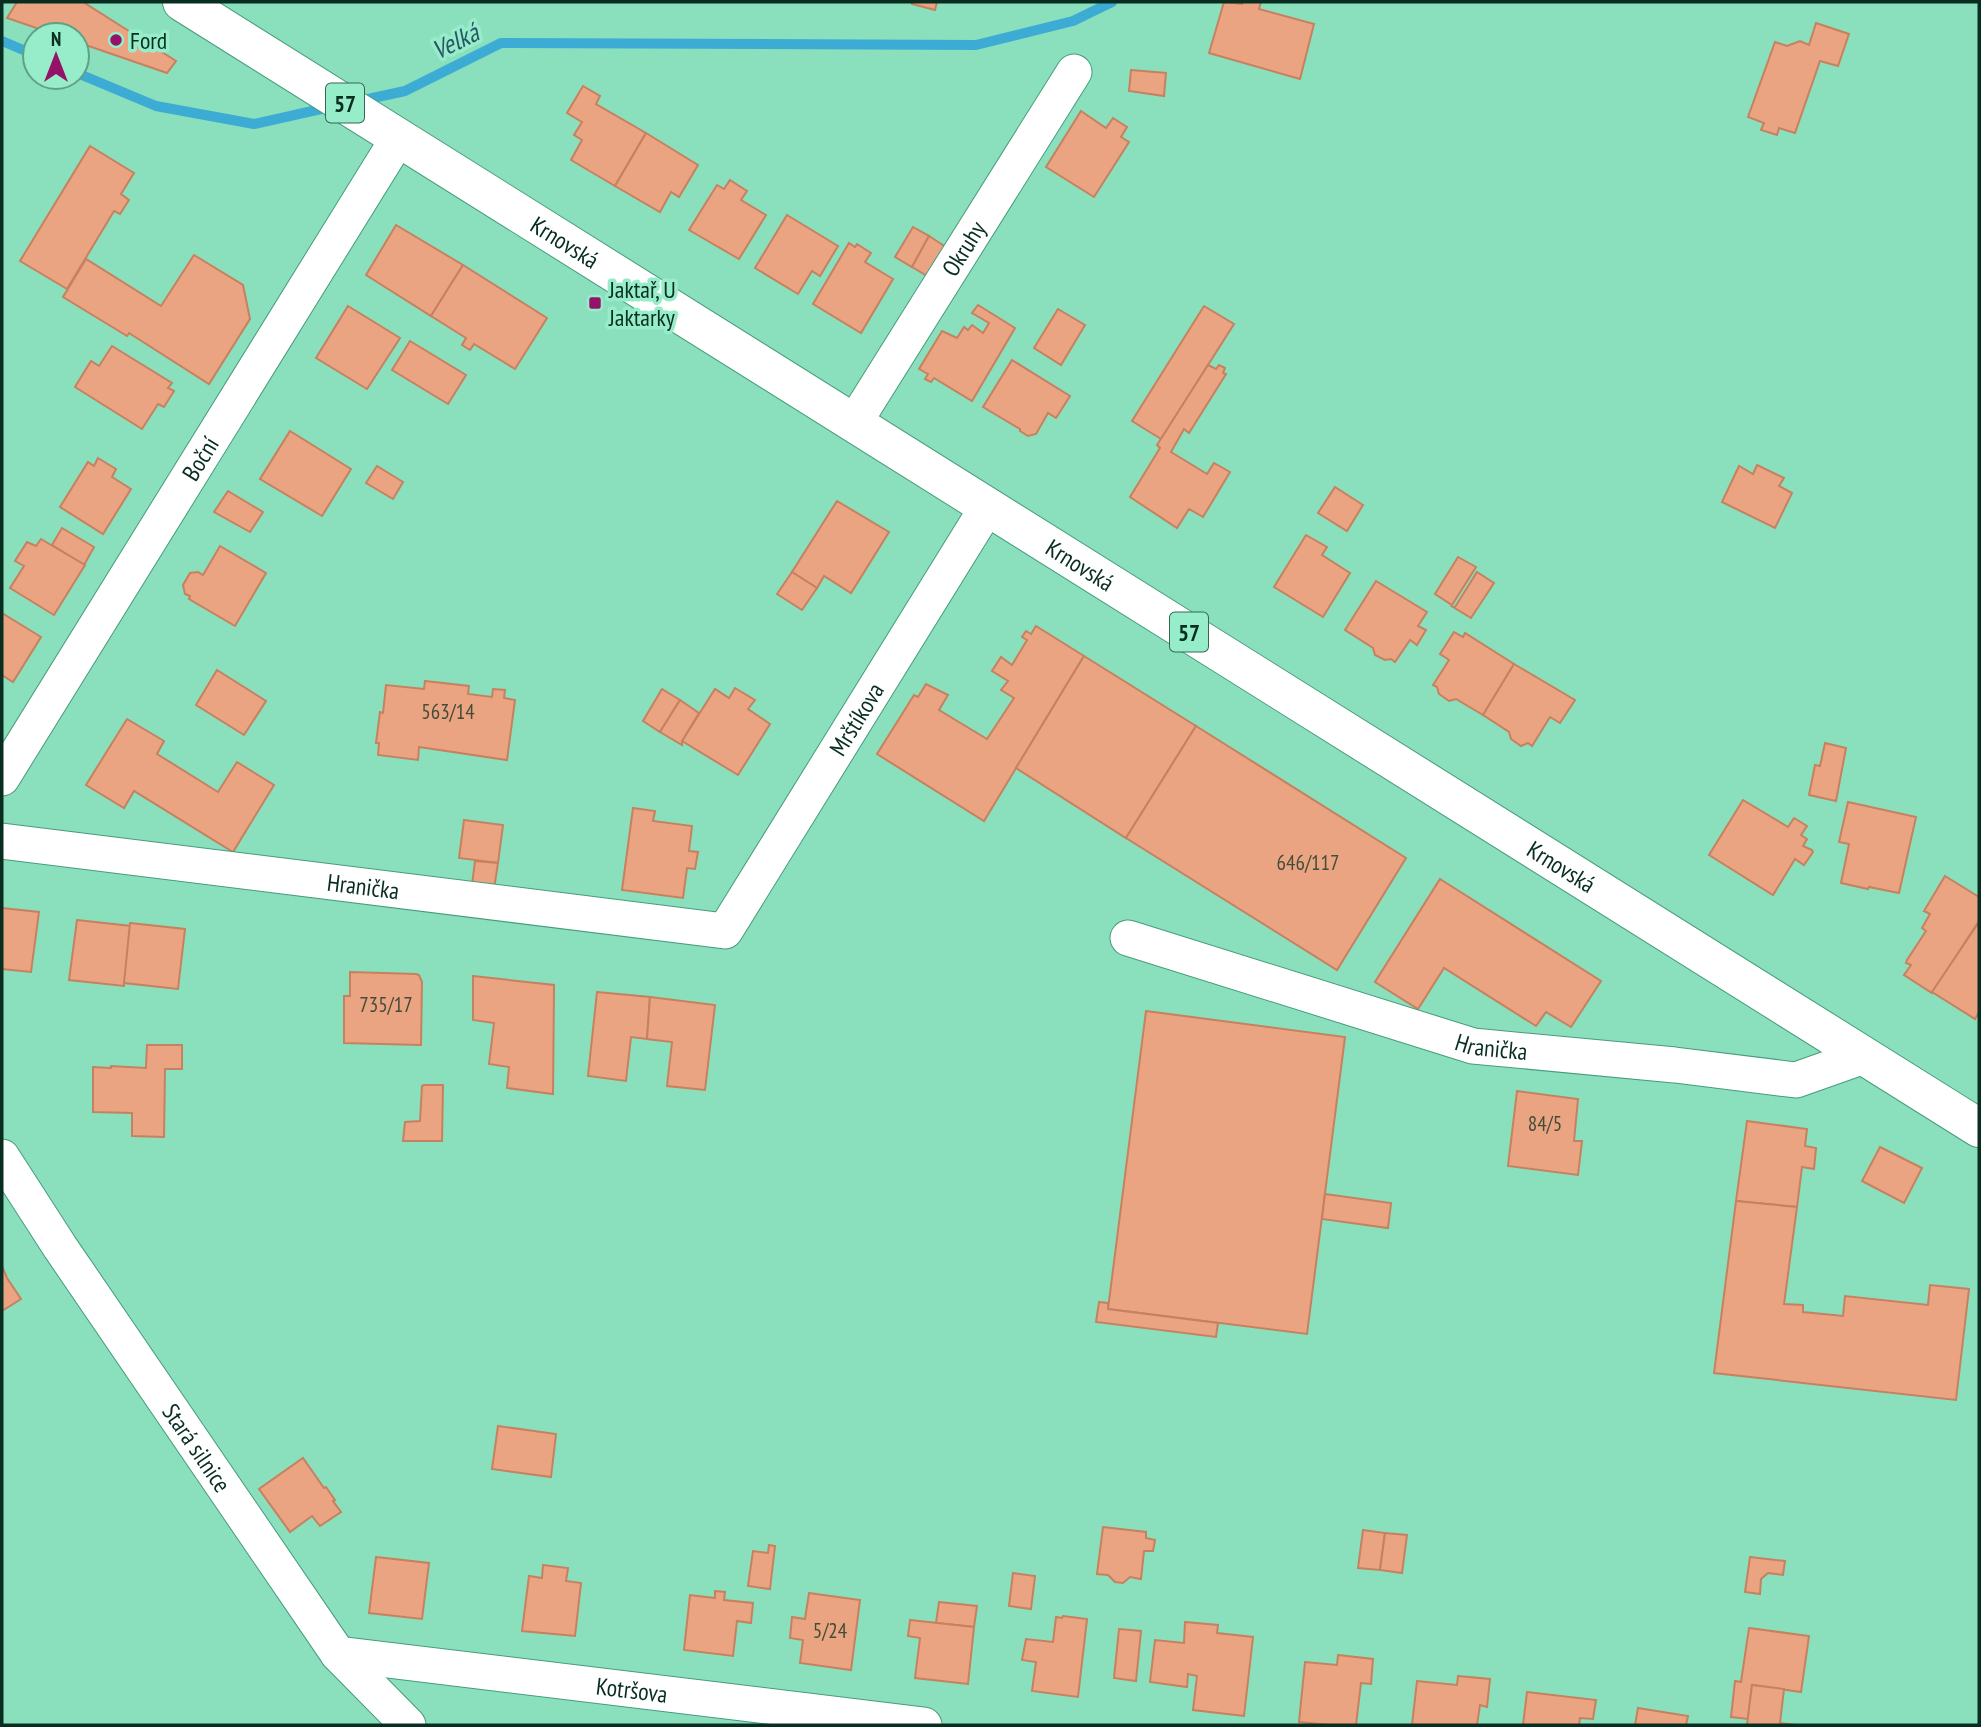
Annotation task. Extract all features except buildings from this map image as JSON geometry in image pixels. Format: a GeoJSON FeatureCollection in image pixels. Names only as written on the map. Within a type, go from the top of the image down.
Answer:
{"type":"FeatureCollection","features":[{"type":"Feature","properties":{"kind":"main road","name":"Krnovská"},"geometry":{"type":"LineString","coordinates":[[182,2],[1979,1128]]}},
{"type":"Feature","properties":{"kind":"street","name":"Okruhy"},"geometry":{"type":"LineString","coordinates":[[854,423],[1074,72]]}},
{"type":"Feature","properties":{"kind":"street","name":"Boční"},"geometry":{"type":"LineString","coordinates":[[2,778],[399,137]]}},
{"type":"Feature","properties":{"kind":"street","name":"Mrštíkova"},"geometry":{"type":"LineString","coordinates":[[725,931],[988,506]]}},
{"type":"Feature","properties":{"kind":"street","name":"Hranička"},"geometry":{"type":"LineString","coordinates":[[2,841],[725,931]]}},
{"type":"Feature","properties":{"kind":"street","name":"Hranička"},"geometry":{"type":"LineString","coordinates":[[1128,938],[1473,1046],[1675,1065],[1796,1080],[1864,1056]]}},
{"type":"Feature","properties":{"kind":"street","name":"Stará silnice"},"geometry":{"type":"LineString","coordinates":[[2,1157],[60,1247],[338,1654],[408,1725]]}},
{"type":"Feature","properties":{"kind":"street","name":"Kotršova"},"geometry":{"type":"LineString","coordinates":[[338,1654],[925,1725]]}},
{"type":"Feature","properties":{"kind":"waterway","name":"Velká"},"geometry":{"type":"LineString","coordinates":[[359,101],[405,91],[501,43],[976,45],[1073,21],[1112,2]]}},
{"type":"Feature","properties":{"kind":"waterway","name":"Velká"},"geometry":{"type":"LineString","coordinates":[[2,41],[21,49]]}},
{"type":"Feature","properties":{"kind":"waterway","name":"Velká"},"geometry":{"type":"LineString","coordinates":[[91,79],[156,106],[254,124],[330,107]]}},
{"type":"Feature","properties":{"kind":"place","name":"Ford"},"geometry":{"type":"Point","coordinates":[116,40]}},
{"type":"Feature","properties":{"kind":"place","name":"Jaktař, U Jaktarky"},"geometry":{"type":"Point","coordinates":[595,303]}}]}
